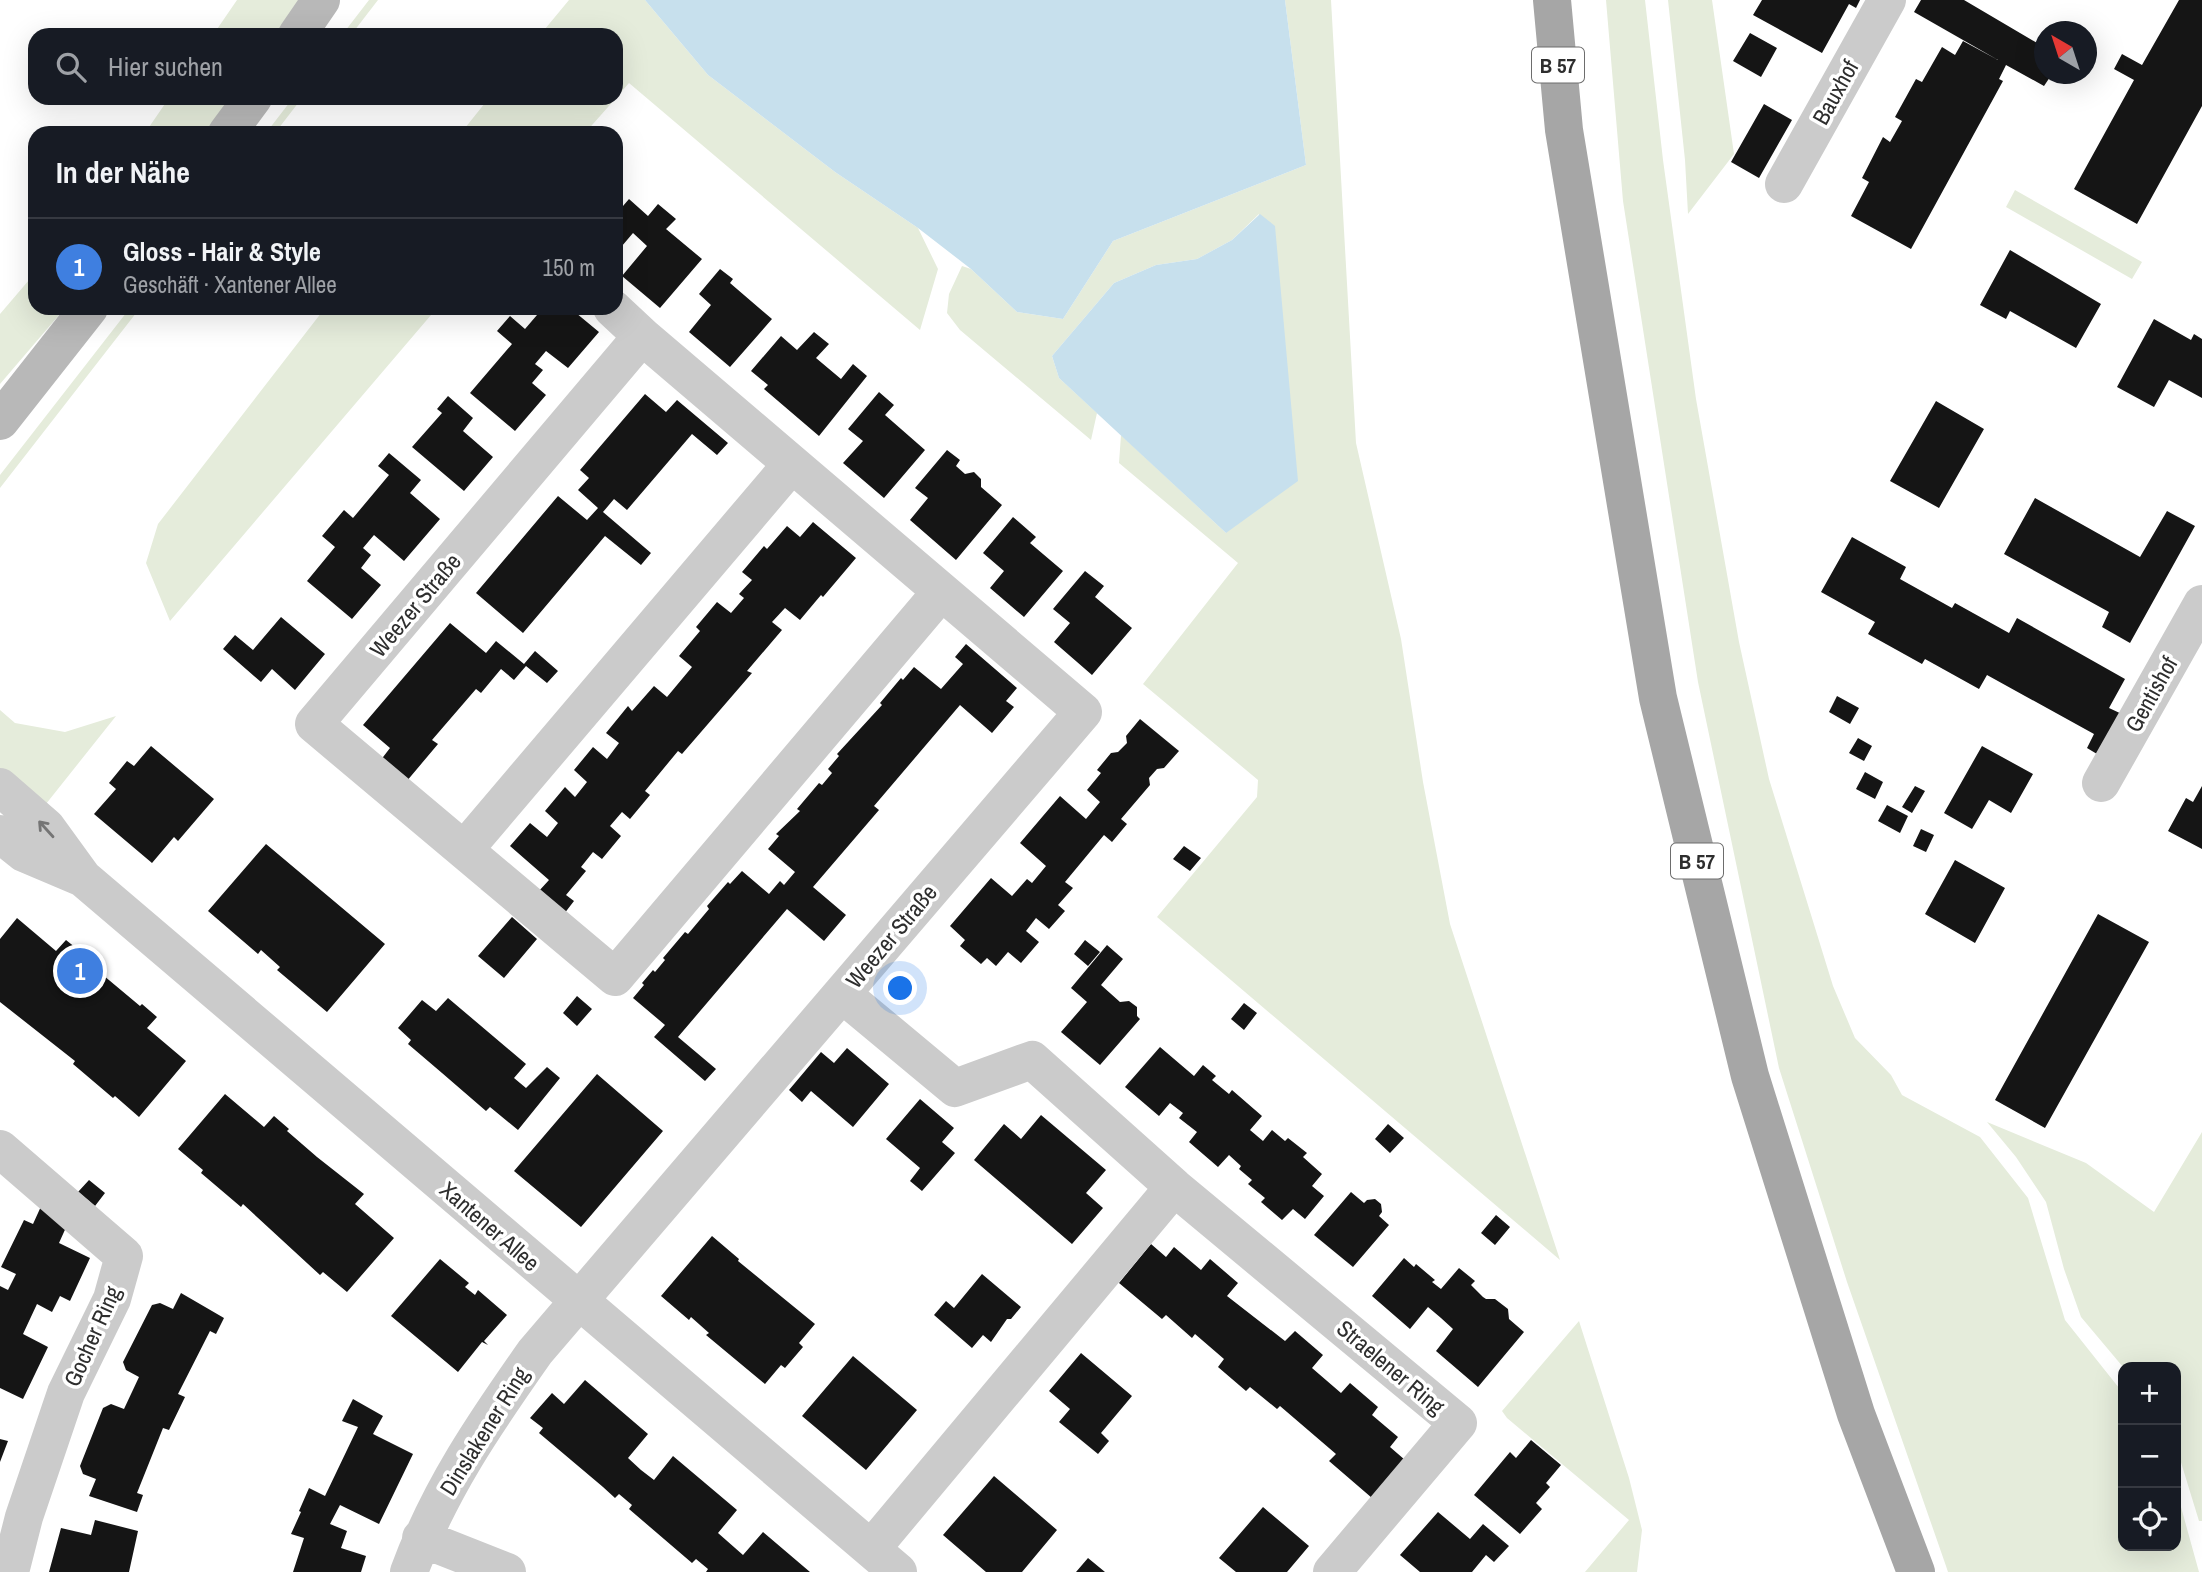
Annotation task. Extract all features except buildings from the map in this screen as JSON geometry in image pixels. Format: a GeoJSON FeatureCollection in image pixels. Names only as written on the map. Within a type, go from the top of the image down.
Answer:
{"type":"FeatureCollection","features":[{"type":"Feature","properties":{"kind":"main road"},"geometry":{"type":"LineString","coordinates":[[301,28],[321,0]]}},
{"type":"Feature","properties":{"kind":"main road","name":"B 57"},"geometry":{"type":"LineString","coordinates":[[1552,0],[1564,130],[1658,698],[1750,1076],[1856,1414],[1916,1572]]}},
{"type":"Feature","properties":{"kind":"main road"},"geometry":{"type":"LineString","coordinates":[[233,126],[248,105]]}},
{"type":"Feature","properties":{"kind":"main road"},"geometry":{"type":"LineString","coordinates":[[0,421],[83,315]]}},
{"type":"Feature","properties":{"kind":"street","name":"Bauxhof"},"geometry":{"type":"LineString","coordinates":[[1783,184],[1887,0]]}},
{"type":"Feature","properties":{"kind":"street","name":"Weezer Straße"},"geometry":{"type":"LineString","coordinates":[[579,1301],[1083,712],[791,465],[620,315]]}},
{"type":"Feature","properties":{"kind":"street","name":"Weezer Straße"},"geometry":{"type":"LineString","coordinates":[[642,336],[314,724],[615,977],[941,592]]}},
{"type":"Feature","properties":{"kind":"street"},"geometry":{"type":"LineString","coordinates":[[464,850],[791,465]]}},
{"type":"Feature","properties":{"kind":"street","name":"Gentishof"},"geometry":{"type":"LineString","coordinates":[[2101,783],[2202,604]]}},
{"type":"Feature","properties":{"kind":"street","name":"Xantener Allee"},"geometry":{"type":"LineString","coordinates":[[0,787],[46,827],[83,878],[885,1560]]}},
{"type":"Feature","properties":{"kind":"street","name":"Xantener Allee"},"geometry":{"type":"LineString","coordinates":[[0,834],[24,853],[83,878]]}},
{"type":"Feature","properties":{"kind":"street","name":"Straelener Ring"},"geometry":{"type":"LineString","coordinates":[[842,994],[955,1088],[1032,1060],[1174,1187],[1458,1423],[1332,1572]]}},
{"type":"Feature","properties":{"kind":"street","name":"Gocher Ring"},"geometry":{"type":"LineString","coordinates":[[0,1149],[124,1256],[112,1299],[66,1393],[24,1517],[10,1572]]}},
{"type":"Feature","properties":{"kind":"street"},"geometry":{"type":"LineString","coordinates":[[885,1560],[1174,1187]]}},
{"type":"Feature","properties":{"kind":"street","name":"Dinslakener Ring"},"geometry":{"type":"LineString","coordinates":[[415,1555],[453,1474],[490,1415],[535,1352],[579,1301]]}},
{"type":"Feature","properties":{"kind":"street"},"geometry":{"type":"LineString","coordinates":[[415,1555],[506,1572]]}},
{"type":"Feature","properties":{"kind":"green space"},"geometry":{"type":"Polygon","coordinates":[[[237,0],[299,0],[283,28],[218,28],[237,0]]]}},
{"type":"Feature","properties":{"kind":"green space"},"geometry":{"type":"Polygon","coordinates":[[[369,0],[378,0],[356,28],[347,28],[369,0]]]}},
{"type":"Feature","properties":{"kind":"green space"},"geometry":{"type":"Polygon","coordinates":[[[569,0],[645,0],[708,75],[835,172],[918,228],[938,269],[920,330],[629,83],[623,90],[623,28],[546,28],[569,0]]]}},
{"type":"Feature","properties":{"kind":"green space"},"geometry":{"type":"Polygon","coordinates":[[[1285,0],[1331,0],[1356,443],[1401,639],[1423,782],[1450,924],[1560,1260],[1157,917],[1257,797],[1258,780],[1143,684],[1238,563],[1119,463],[1121,435],[1226,533],[1259,214],[1232,240],[1197,259],[1156,265],[1114,283],[1052,356],[1059,378],[1097,413],[1091,440],[960,330],[947,313],[949,294],[962,266],[971,269],[1017,312],[1063,319],[1113,241],[1306,165],[1285,0]]]}},
{"type":"Feature","properties":{"kind":"green space"},"geometry":{"type":"Polygon","coordinates":[[[1606,0],[1645,0],[1663,160],[1696,399],[1739,642],[1769,779],[1833,986],[1855,1038],[1891,1075],[1902,1095],[1980,1137],[2028,1198],[2065,1320],[2118,1387],[2118,1551],[2181,1551],[2181,1507],[2199,1572],[1948,1572],[1847,1282],[1779,1068],[1698,682],[1623,201],[1606,0]]]}},
{"type":"Feature","properties":{"kind":"green space"},"geometry":{"type":"Polygon","coordinates":[[[1668,0],[1712,0],[1734,154],[1688,214],[1685,160],[1668,0]]]}},
{"type":"Feature","properties":{"kind":"green space"},"geometry":{"type":"Polygon","coordinates":[[[164,105],[226,105],[210,126],[150,126],[164,105]]]}},
{"type":"Feature","properties":{"kind":"green space"},"geometry":{"type":"Polygon","coordinates":[[[288,105],[297,105],[280,126],[271,126],[288,105]]]}},
{"type":"Feature","properties":{"kind":"green space"},"geometry":{"type":"Polygon","coordinates":[[[483,105],[610,105],[591,126],[467,126],[483,105]]]}},
{"type":"Feature","properties":{"kind":"green space"},"geometry":{"type":"Polygon","coordinates":[[[2015,190],[2142,262],[2132,279],[2006,207],[2015,190]]]}},
{"type":"Feature","properties":{"kind":"green space"},"geometry":{"type":"Polygon","coordinates":[[[28,281],[28,315],[59,315],[0,384],[0,314],[28,281]]]}},
{"type":"Feature","properties":{"kind":"green space"},"geometry":{"type":"Polygon","coordinates":[[[125,315],[135,315],[0,488],[0,475],[125,315]]]}},
{"type":"Feature","properties":{"kind":"green space"},"geometry":{"type":"Polygon","coordinates":[[[320,315],[431,315],[170,621],[146,563],[158,524],[320,315]]]}},
{"type":"Feature","properties":{"kind":"green space"},"geometry":{"type":"Polygon","coordinates":[[[0,710],[15,723],[65,732],[116,716],[42,809],[0,768],[0,710]]]}},
{"type":"Feature","properties":{"kind":"green space"},"geometry":{"type":"Polygon","coordinates":[[[1987,1122],[2086,1163],[2154,1212],[2202,1132],[2202,1521],[2199,1521],[2181,1462],[2181,1362],[2119,1362],[2081,1317],[2064,1269],[2046,1202],[2016,1157],[1987,1122]]]}},
{"type":"Feature","properties":{"kind":"green space"},"geometry":{"type":"Polygon","coordinates":[[[1579,1321],[1629,1478],[1642,1530],[1637,1572],[1585,1572],[1629,1520],[1502,1411],[1579,1321]]]}},
{"type":"Feature","properties":{"kind":"water"},"geometry":{"type":"Polygon","coordinates":[[[645,0],[1285,0],[1306,165],[1113,241],[1063,319],[1017,312],[971,269],[918,228],[835,172],[708,75],[645,0]]]}},
{"type":"Feature","properties":{"kind":"water"},"geometry":{"type":"Polygon","coordinates":[[[1260,214],[1275,226],[1298,481],[1226,533],[1059,378],[1052,356],[1114,283],[1156,265],[1197,259],[1232,240],[1260,214]]]}},
{"type":"Feature","properties":{"kind":"place","name":"Gloss - Hair & Style"},"geometry":{"type":"Point","coordinates":[80,971]}}]}
